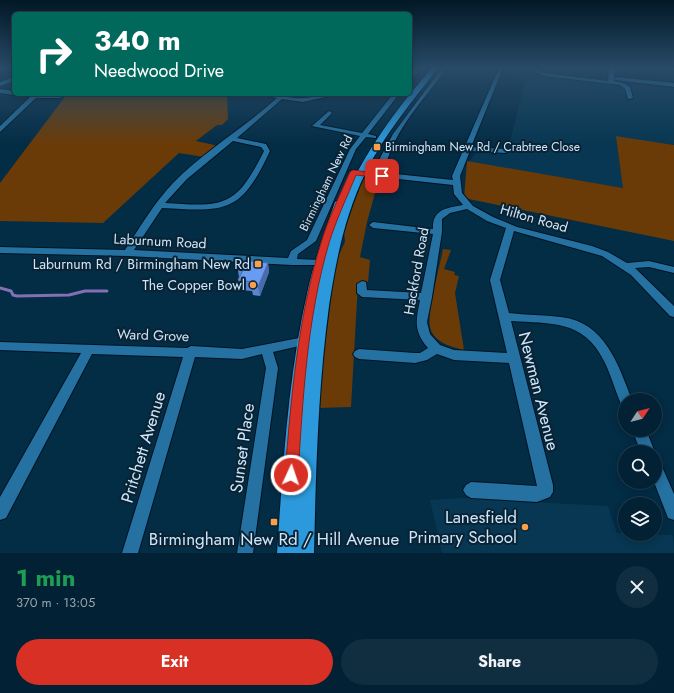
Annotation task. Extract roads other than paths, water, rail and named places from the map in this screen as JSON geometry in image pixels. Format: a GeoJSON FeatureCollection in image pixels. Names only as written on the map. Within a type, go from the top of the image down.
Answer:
{"type":"FeatureCollection","features":[{"type":"Feature","properties":{"kind":"highway"},"geometry":{"type":"LineString","coordinates":[[357,173],[389,125],[414,94]]}},
{"type":"Feature","properties":{"kind":"highway"},"geometry":{"type":"LineString","coordinates":[[287,553],[294,428],[324,264],[334,219],[374,137],[406,96]]}},
{"type":"Feature","properties":{"kind":"highway"},"geometry":{"type":"LineString","coordinates":[[304,553],[311,404],[310,341]]}},
{"type":"Feature","properties":{"kind":"street"},"geometry":{"type":"LineString","coordinates":[[382,176],[384,169],[383,159],[400,130],[426,94]]}},
{"type":"Feature","properties":{"kind":"street"},"geometry":{"type":"LineString","coordinates":[[357,173],[455,183],[490,94]]}},
{"type":"Feature","properties":{"kind":"street"},"geometry":{"type":"LineString","coordinates":[[629,94],[630,98]]}},
{"type":"Feature","properties":{"kind":"street"},"geometry":{"type":"LineString","coordinates":[[1,128],[34,96],[60,96]]}},
{"type":"Feature","properties":{"kind":"street"},"geometry":{"type":"LineString","coordinates":[[271,96],[304,100],[325,96]]}},
{"type":"Feature","properties":{"kind":"street","name":"Birmingham New Rd"},"geometry":{"type":"LineString","coordinates":[[292,262],[294,254],[311,241],[353,149],[394,96]]}},
{"type":"Feature","properties":{"kind":"street"},"geometry":{"type":"LineString","coordinates":[[128,253],[159,206],[184,177],[282,98]]}},
{"type":"Feature","properties":{"kind":"street"},"geometry":{"type":"LineString","coordinates":[[336,118],[327,115],[315,126],[374,137]]}},
{"type":"Feature","properties":{"kind":"street"},"geometry":{"type":"LineString","coordinates":[[159,206],[210,208],[222,206],[239,197],[246,188],[267,151],[264,145],[233,139]]}},
{"type":"Feature","properties":{"kind":"street"},"geometry":{"type":"LineString","coordinates":[[468,149],[506,151]]}},
{"type":"Feature","properties":{"kind":"street","name":"Hilton Road"},"geometry":{"type":"LineString","coordinates":[[455,183],[457,193],[468,206],[485,217],[511,228],[587,247],[626,266],[641,278],[674,314]]}},
{"type":"Feature","properties":{"kind":"street","name":"Hackford Road"},"geometry":{"type":"LineString","coordinates":[[468,206],[442,215],[438,219],[438,232],[427,297],[421,322],[422,330],[425,337],[436,348],[454,355],[513,358]]}},
{"type":"Feature","properties":{"kind":"street"},"geometry":{"type":"LineString","coordinates":[[373,225],[438,232]]}},
{"type":"Feature","properties":{"kind":"street","name":"Newman Avenue"},"geometry":{"type":"LineString","coordinates":[[471,490],[537,494],[544,492],[545,485],[495,280],[511,228]]}},
{"type":"Feature","properties":{"kind":"street","name":"Laburnum Road"},"geometry":{"type":"LineString","coordinates":[[0,250],[128,253],[324,264]]}},
{"type":"Feature","properties":{"kind":"street"},"geometry":{"type":"LineString","coordinates":[[626,266],[649,264],[674,270]]}},
{"type":"Feature","properties":{"kind":"street"},"geometry":{"type":"LineString","coordinates":[[362,284],[362,293],[427,297]]}},
{"type":"Feature","properties":{"kind":"street"},"geometry":{"type":"LineString","coordinates":[[504,318],[572,322],[586,330],[602,344],[623,393]]}},
{"type":"Feature","properties":{"kind":"street","name":"Ward Grove"},"geometry":{"type":"LineString","coordinates":[[0,346],[190,351],[242,354],[310,341]]}},
{"type":"Feature","properties":{"kind":"street"},"geometry":{"type":"LineString","coordinates":[[359,354],[415,358],[422,357],[436,348]]}},
{"type":"Feature","properties":{"kind":"street"},"geometry":{"type":"LineString","coordinates":[[0,512],[89,349]]}},
{"type":"Feature","properties":{"kind":"street","name":"Sunset Place"},"geometry":{"type":"LineString","coordinates":[[245,553],[272,368],[266,349]]}},
{"type":"Feature","properties":{"kind":"street","name":"Pritchett Avenue"},"geometry":{"type":"LineString","coordinates":[[130,553],[190,351]]}},
{"type":"Feature","properties":{"kind":"street"},"geometry":{"type":"LineString","coordinates":[[662,484],[674,512]]}},
{"type":"Feature","properties":{"kind":"waterway"},"geometry":{"type":"LineString","coordinates":[[0,288],[11,291],[13,295],[17,296],[69,295],[85,291],[107,291]]}},
{"type":"Feature","properties":{"kind":"place","name":"Birmingham New Rd / Crabtree Close"},"geometry":{"type":"Point","coordinates":[377,147]}},
{"type":"Feature","properties":{"kind":"place","name":"Laburnum Rd / Birmingham New Rd"},"geometry":{"type":"Point","coordinates":[258,264]}},
{"type":"Feature","properties":{"kind":"place","name":"The Copper Bowl"},"geometry":{"type":"Point","coordinates":[253,285]}},
{"type":"Feature","properties":{"kind":"place","name":"Birmingham New Rd / Hill Avenue"},"geometry":{"type":"Point","coordinates":[274,522]}},
{"type":"Feature","properties":{"kind":"place","name":"Lanesfield Primary School"},"geometry":{"type":"Point","coordinates":[525,527]}}]}
